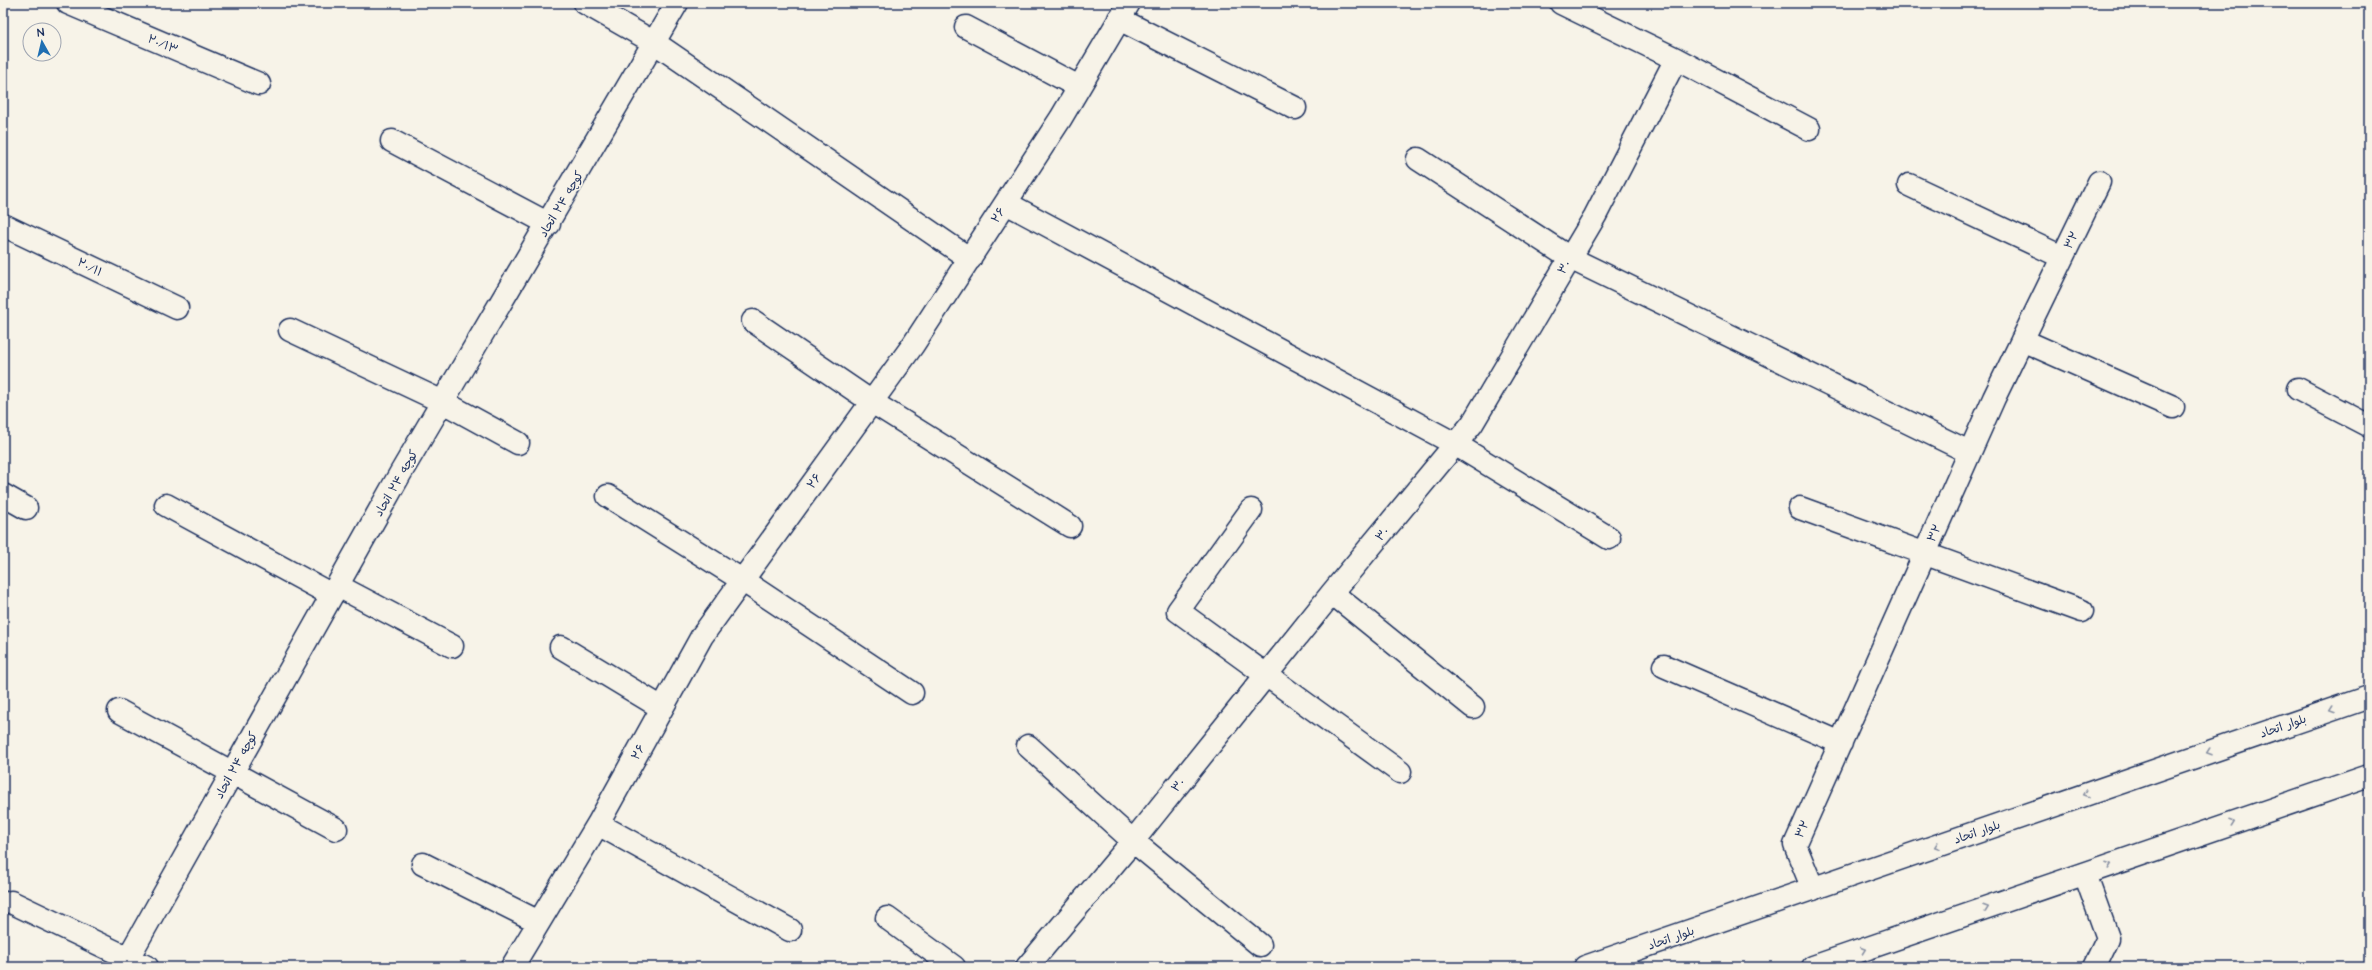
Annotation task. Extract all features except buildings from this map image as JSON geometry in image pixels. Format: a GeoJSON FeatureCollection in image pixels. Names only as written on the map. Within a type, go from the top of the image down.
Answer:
{"type":"FeatureCollection","features":[{"type":"Feature","properties":{"kind":"street","name":"۲۰/۱۳"},"geometry":{"type":"LineString","coordinates":[[68,3],[259,84]]}},
{"type":"Feature","properties":{"kind":"street"},"geometry":{"type":"LineString","coordinates":[[585,3],[655,43],[970,259]]}},
{"type":"Feature","properties":{"kind":"street","name":"کوچه ۲۴ اتحاد"},"geometry":{"type":"LineString","coordinates":[[125,962],[443,402],[549,224],[677,3]]}},
{"type":"Feature","properties":{"kind":"street"},"geometry":{"type":"LineString","coordinates":[[1561,3],[1676,60],[1808,129]]}},
{"type":"Feature","properties":{"kind":"street"},"geometry":{"type":"LineString","coordinates":[[1124,11],[1295,108]]}},
{"type":"Feature","properties":{"kind":"street","name":"۲۶"},"geometry":{"type":"LineString","coordinates":[[512,967],[598,824],[702,636],[872,402],[970,259],[1079,87],[1124,11]]}},
{"type":"Feature","properties":{"kind":"street"},"geometry":{"type":"LineString","coordinates":[[966,27],[1079,87]]}},
{"type":"Feature","properties":{"kind":"street","name":"۳۰"},"geometry":{"type":"LineString","coordinates":[[1027,967],[1133,841],[1332,593],[1472,424],[1595,216],[1676,60]]}},
{"type":"Feature","properties":{"kind":"street"},"geometry":{"type":"LineString","coordinates":[[392,141],[549,224]]}},
{"type":"Feature","properties":{"kind":"street"},"geometry":{"type":"LineString","coordinates":[[1418,158],[1570,258],[1969,452]]}},
{"type":"Feature","properties":{"kind":"street","name":"۳۲"},"geometry":{"type":"LineString","coordinates":[[1813,889],[1795,845],[1969,452],[2099,182]]}},
{"type":"Feature","properties":{"kind":"street"},"geometry":{"type":"LineString","coordinates":[[1909,185],[2062,258]]}},
{"type":"Feature","properties":{"kind":"street"},"geometry":{"type":"LineString","coordinates":[[1006,203],[1455,444],[1609,538]]}},
{"type":"Feature","properties":{"kind":"street","name":"۲۰/۱۱"},"geometry":{"type":"LineString","coordinates":[[3,225],[177,308]]}},
{"type":"Feature","properties":{"kind":"street"},"geometry":{"type":"LineString","coordinates":[[753,321],[872,402],[1070,526]]}},
{"type":"Feature","properties":{"kind":"street"},"geometry":{"type":"LineString","coordinates":[[290,330],[443,402],[518,443]]}},
{"type":"Feature","properties":{"kind":"street"},"geometry":{"type":"LineString","coordinates":[[2022,340],[2173,407]]}},
{"type":"Feature","properties":{"kind":"street"},"geometry":{"type":"LineString","coordinates":[[2298,389],[2369,426]]}},
{"type":"Feature","properties":{"kind":"street"},"geometry":{"type":"LineString","coordinates":[[3,495],[26,508]]}},
{"type":"Feature","properties":{"kind":"street"},"geometry":{"type":"LineString","coordinates":[[608,496],[742,580],[912,693]]}},
{"type":"Feature","properties":{"kind":"street"},"geometry":{"type":"LineString","coordinates":[[166,505],[335,590],[452,646]]}},
{"type":"Feature","properties":{"kind":"street"},"geometry":{"type":"LineString","coordinates":[[1800,508],[1925,552],[2082,611]]}},
{"type":"Feature","properties":{"kind":"street"},"geometry":{"type":"LineString","coordinates":[[1251,510],[1178,611],[1400,772]]}},
{"type":"Feature","properties":{"kind":"street"},"geometry":{"type":"LineString","coordinates":[[1332,593],[1473,707]]}},
{"type":"Feature","properties":{"kind":"street"},"geometry":{"type":"LineString","coordinates":[[561,647],[662,708]]}},
{"type":"Feature","properties":{"kind":"street"},"geometry":{"type":"LineString","coordinates":[[1664,666],[1841,743]]}},
{"type":"Feature","properties":{"kind":"street","name":"بلوار اتحاد"},"geometry":{"type":"LineString","coordinates":[[1585,967],[2369,697]]}},
{"type":"Feature","properties":{"kind":"street"},"geometry":{"type":"LineString","coordinates":[[120,711],[336,829]]}},
{"type":"Feature","properties":{"kind":"street"},"geometry":{"type":"LineString","coordinates":[[1028,746],[1133,841],[1260,945]]}},
{"type":"Feature","properties":{"kind":"street"},"geometry":{"type":"LineString","coordinates":[[1813,967],[2369,776]]}},
{"type":"Feature","properties":{"kind":"street"},"geometry":{"type":"LineString","coordinates":[[598,824],[790,930]]}},
{"type":"Feature","properties":{"kind":"street"},"geometry":{"type":"LineString","coordinates":[[423,864],[539,922]]}},
{"type":"Feature","properties":{"kind":"street"},"geometry":{"type":"LineString","coordinates":[[2085,874],[2108,938],[2094,967]]}},
{"type":"Feature","properties":{"kind":"street"},"geometry":{"type":"LineString","coordinates":[[11,902],[125,962],[147,967]]}},
{"type":"Feature","properties":{"kind":"street"},"geometry":{"type":"LineString","coordinates":[[887,918],[954,967]]}}]}
